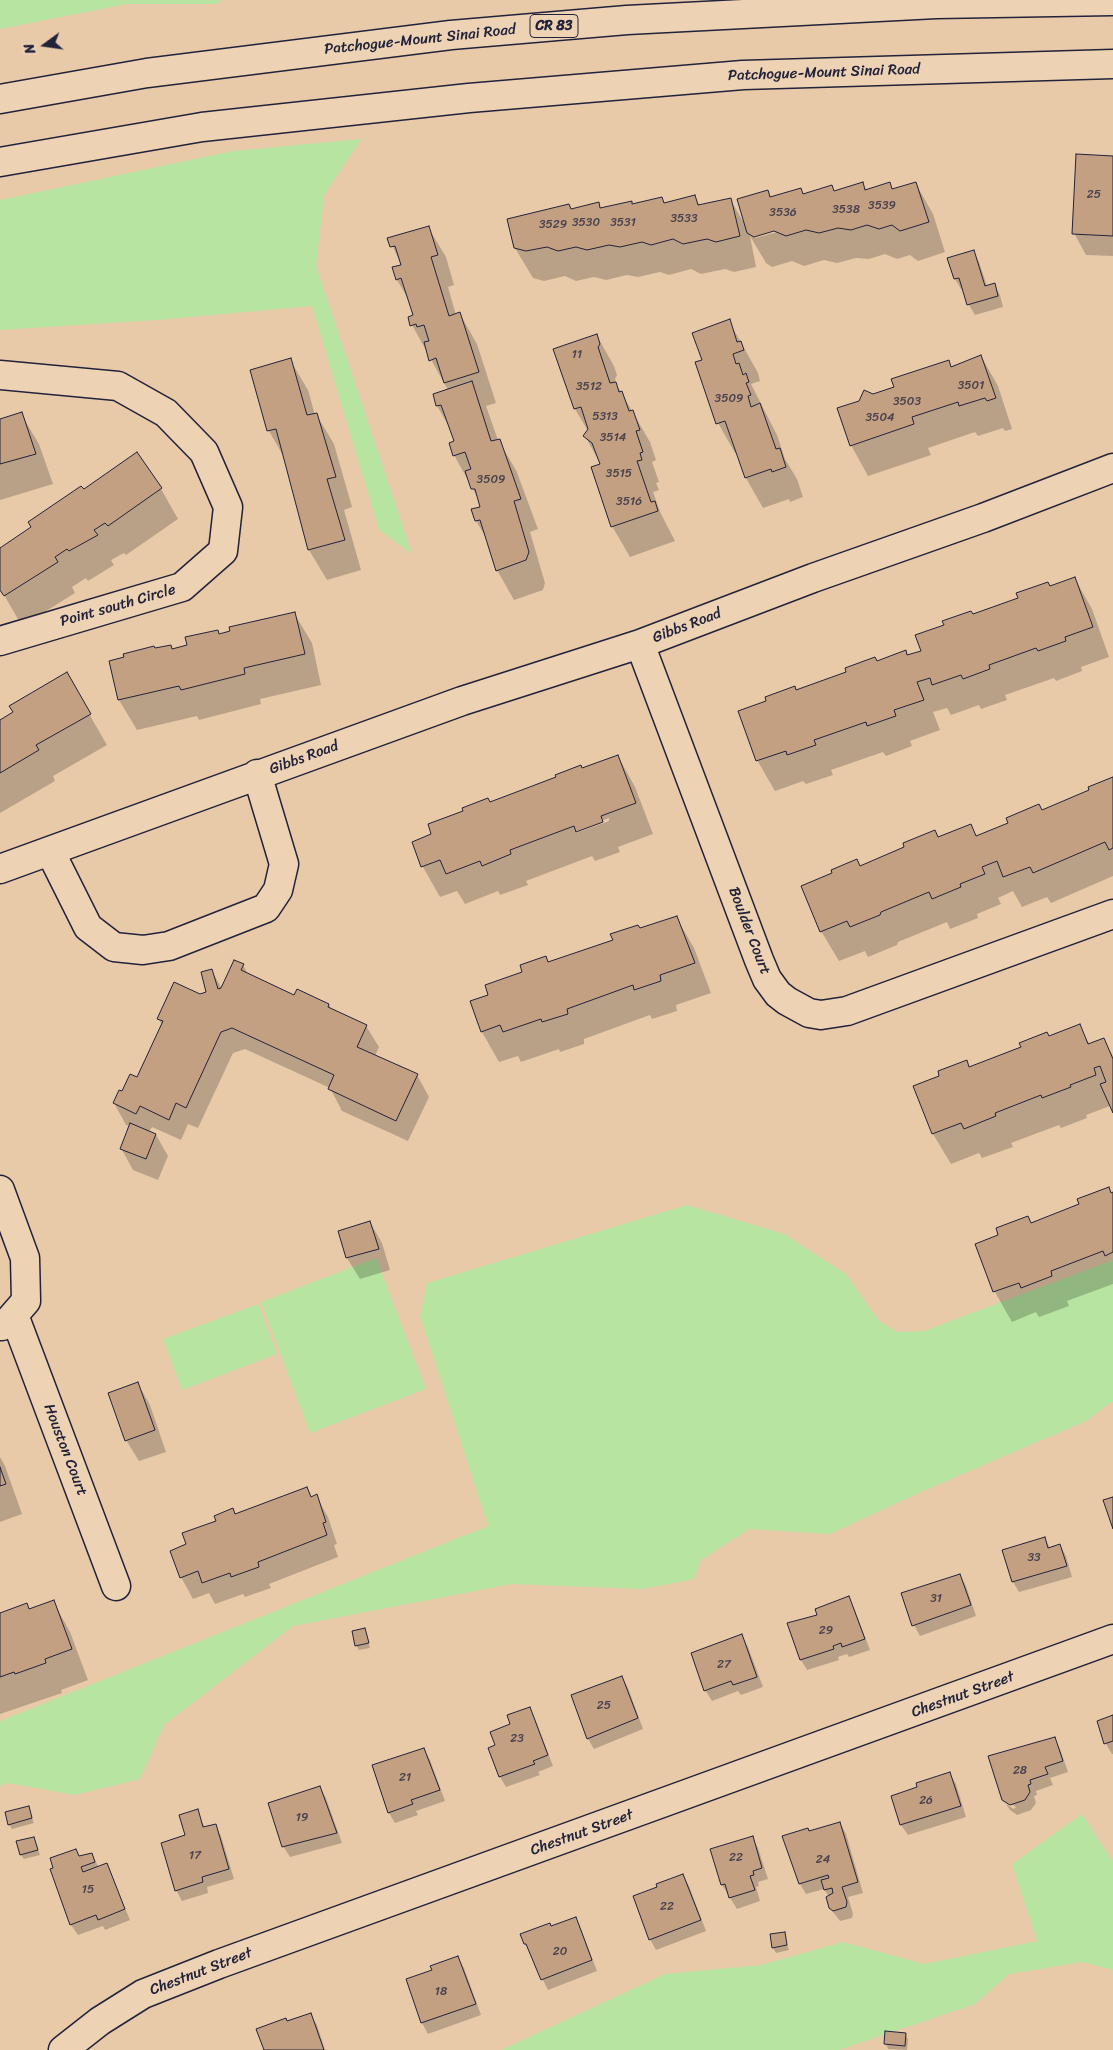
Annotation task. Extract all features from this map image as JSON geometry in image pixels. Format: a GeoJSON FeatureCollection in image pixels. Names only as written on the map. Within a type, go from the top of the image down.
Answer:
{"type":"FeatureCollection","features":[{"type":"Feature","properties":{"kind":"main road","name":"Patchogue-Mount Sinai Road"},"geometry":{"type":"LineString","coordinates":[[0,99],[146,73],[452,35],[627,20],[936,4],[1113,1]]}},
{"type":"Feature","properties":{"kind":"main road","name":"Patchogue-Mount Sinai Road"},"geometry":{"type":"LineString","coordinates":[[0,162],[202,127],[469,98],[743,75],[1113,64]]}},
{"type":"Feature","properties":{"kind":"main road","name":"Point south Circle"},"geometry":{"type":"LineString","coordinates":[[0,375],[118,386],[166,413],[204,452],[228,507],[223,550],[182,587],[0,641]]}},
{"type":"Feature","properties":{"kind":"main road","name":"Gibbs Road"},"geometry":{"type":"LineString","coordinates":[[0,869],[462,701],[640,644],[813,578],[1113,470]]}},
{"type":"Feature","properties":{"kind":"main road","name":"Boulder Court"},"geometry":{"type":"LineString","coordinates":[[640,644],[767,980],[778,994],[787,1001],[810,1013],[827,1014],[847,1011],[1113,914]]}},
{"type":"Feature","properties":{"kind":"main road","name":"Gibbs Road"},"geometry":{"type":"LineString","coordinates":[[50,851],[88,927],[114,947],[143,950],[169,946],[266,908],[278,890],[284,864],[257,774]]}},
{"type":"Feature","properties":{"kind":"main road","name":"Houston Court"},"geometry":{"type":"LineString","coordinates":[[0,1190],[25,1258],[13,1314],[116,1586]]}},
{"type":"Feature","properties":{"kind":"main road","name":"Chestnut Street"},"geometry":{"type":"LineString","coordinates":[[63,2050],[100,2021],[143,1994],[219,1964],[1113,1639]]}},
{"type":"Feature","properties":{"kind":"green space"},"geometry":{"type":"Polygon","coordinates":[[[0,0],[223,0],[215,4],[127,4],[0,29],[0,0]]]}},
{"type":"Feature","properties":{"kind":"green space"},"geometry":{"type":"Polygon","coordinates":[[[361,139],[324,195],[316,266],[412,554],[379,530],[312,306],[157,320],[0,330],[0,200],[233,151],[361,139]]]}},
{"type":"Feature","properties":{"kind":"green space"},"geometry":{"type":"Polygon","coordinates":[[[687,1205],[784,1234],[846,1274],[879,1321],[897,1332],[924,1331],[1113,1260],[1113,1401],[1086,1421],[921,1492],[830,1534],[749,1529],[701,1560],[694,1579],[643,1589],[512,1584],[293,1626],[164,1725],[140,1779],[75,1795],[8,1783],[0,1786],[0,1721],[488,1526],[420,1316],[427,1283],[687,1205]]]}},
{"type":"Feature","properties":{"kind":"green space"},"geometry":{"type":"Polygon","coordinates":[[[376,1258],[426,1389],[310,1433],[261,1302],[376,1258]]]}},
{"type":"Feature","properties":{"kind":"green space"},"geometry":{"type":"Polygon","coordinates":[[[258,1304],[277,1354],[182,1390],[163,1339],[258,1304]]]}},
{"type":"Feature","properties":{"kind":"green space"},"geometry":{"type":"Polygon","coordinates":[[[1082,1814],[1113,1862],[1113,1970],[1082,1962],[1009,1974],[975,2004],[839,2050],[501,2050],[665,1974],[761,1965],[843,1942],[924,1964],[1037,1941],[1012,1864],[1082,1814]]]}},
{"type":"Feature","properties":{"kind":"building"},"geometry":{"type":"Polygon","coordinates":[[[1076,154],[1113,156],[1113,236],[1072,234],[1076,154]]]}},
{"type":"Feature","properties":{"kind":"building"},"geometry":{"type":"Polygon","coordinates":[[[863,182],[865,190],[890,182],[892,189],[916,182],[929,222],[900,231],[892,225],[879,229],[867,225],[851,230],[838,228],[819,233],[806,230],[786,236],[774,231],[754,237],[747,233],[737,199],[768,190],[770,197],[801,188],[803,194],[832,185],[834,191],[863,182]]]}},
{"type":"Feature","properties":{"kind":"building"},"geometry":{"type":"Polygon","coordinates":[[[695,195],[698,205],[731,198],[740,236],[716,242],[707,239],[683,244],[673,239],[651,245],[642,242],[620,247],[609,245],[587,250],[576,247],[558,251],[547,247],[526,251],[514,248],[507,219],[569,204],[571,209],[599,202],[600,208],[632,201],[632,204],[662,197],[664,203],[695,195]]]}},
{"type":"Feature","properties":{"kind":"building"},"geometry":{"type":"Polygon","coordinates":[[[429,226],[438,255],[431,257],[449,316],[460,312],[479,372],[444,383],[436,358],[429,361],[424,342],[429,341],[424,325],[417,327],[416,324],[410,326],[408,317],[413,315],[401,278],[396,280],[392,267],[401,265],[395,246],[390,247],[387,238],[429,226]]]}},
{"type":"Feature","properties":{"kind":"building"},"geometry":{"type":"Polygon","coordinates":[[[974,250],[985,286],[995,283],[998,296],[967,305],[959,278],[954,279],[947,258],[974,250]]]}},
{"type":"Feature","properties":{"kind":"building"},"geometry":{"type":"Polygon","coordinates":[[[730,319],[737,342],[741,341],[744,350],[733,354],[736,364],[739,363],[743,375],[746,373],[749,382],[746,383],[751,395],[748,396],[751,407],[760,403],[776,449],[780,448],[786,467],[772,472],[771,469],[745,478],[725,421],[716,424],[695,362],[702,360],[692,333],[730,319]]]}},
{"type":"Feature","properties":{"kind":"building"},"geometry":{"type":"Polygon","coordinates":[[[597,334],[600,344],[598,347],[610,383],[616,382],[619,392],[622,391],[629,411],[633,410],[640,430],[636,431],[643,452],[640,453],[642,460],[637,461],[651,502],[655,501],[658,511],[611,527],[591,467],[600,464],[592,443],[583,436],[588,429],[581,407],[574,409],[553,349],[597,334]]]}},
{"type":"Feature","properties":{"kind":"building"},"geometry":{"type":"Polygon","coordinates":[[[981,355],[996,398],[987,401],[985,398],[959,406],[958,402],[912,417],[914,424],[850,446],[837,408],[859,401],[864,390],[873,394],[894,387],[891,379],[949,360],[951,367],[981,355]]]}},
{"type":"Feature","properties":{"kind":"building"},"geometry":{"type":"Polygon","coordinates":[[[291,358],[307,415],[317,413],[336,477],[327,479],[345,540],[308,550],[276,429],[267,431],[250,370],[291,358]]]}},
{"type":"Feature","properties":{"kind":"building"},"geometry":{"type":"Polygon","coordinates":[[[472,381],[491,441],[500,439],[521,499],[514,501],[529,552],[526,560],[496,571],[480,520],[475,521],[471,509],[480,507],[475,489],[471,489],[465,471],[471,469],[465,452],[453,456],[449,443],[454,441],[441,405],[436,406],[433,394],[472,381]]]}},
{"type":"Feature","properties":{"kind":"building"},"geometry":{"type":"Polygon","coordinates":[[[22,412],[36,454],[0,464],[0,419],[22,412]]]}},
{"type":"Feature","properties":{"kind":"building"},"geometry":{"type":"Polygon","coordinates":[[[137,452],[162,488],[108,526],[105,523],[94,530],[98,535],[69,551],[67,549],[55,557],[58,562],[4,596],[0,590],[0,548],[31,527],[28,522],[81,486],[84,489],[137,452]]]}},
{"type":"Feature","properties":{"kind":"building"},"geometry":{"type":"Polygon","coordinates":[[[1075,577],[1093,627],[1065,637],[1066,641],[1038,651],[1036,648],[989,665],[990,669],[963,679],[961,675],[932,685],[930,678],[917,682],[924,700],[894,710],[896,716],[867,726],[866,722],[814,740],[816,745],[787,755],[786,751],[756,761],[738,711],[766,701],[765,697],[795,686],[796,690],[846,672],[845,668],[875,657],[877,661],[906,650],[907,655],[921,651],[915,635],[944,625],[942,621],[971,611],[973,614],[1018,598],[1016,593],[1048,582],[1050,586],[1075,577]]]}},
{"type":"Feature","properties":{"kind":"building"},"geometry":{"type":"Polygon","coordinates":[[[295,612],[305,654],[244,668],[245,674],[181,690],[179,686],[118,700],[109,661],[124,657],[123,654],[154,646],[155,648],[171,645],[172,649],[187,645],[185,637],[218,630],[219,634],[230,631],[229,627],[295,612]]]}},
{"type":"Feature","properties":{"kind":"building"},"geometry":{"type":"Polygon","coordinates":[[[67,672],[91,714],[36,745],[39,750],[0,773],[0,720],[13,712],[9,706],[67,672]]]}},
{"type":"Feature","properties":{"kind":"building"},"geometry":{"type":"Polygon","coordinates":[[[618,755],[636,803],[601,816],[603,822],[576,832],[574,826],[510,850],[511,854],[482,866],[480,861],[446,874],[440,860],[421,867],[412,842],[431,834],[428,824],[463,811],[462,808],[488,798],[490,802],[556,777],[555,775],[581,765],[582,768],[618,755]]]}},
{"type":"Feature","properties":{"kind":"building"},"geometry":{"type":"Polygon","coordinates":[[[1113,777],[1113,848],[1109,850],[1105,842],[1033,873],[1030,867],[1003,877],[997,861],[982,867],[985,874],[960,884],[961,887],[932,899],[929,892],[850,927],[847,921],[820,932],[801,886],[832,873],[831,870],[857,859],[860,866],[904,847],[903,843],[935,830],[938,837],[971,824],[976,836],[1008,823],[1006,818],[1039,804],[1042,810],[1089,790],[1088,787],[1113,777]]]}},
{"type":"Feature","properties":{"kind":"building"},"geometry":{"type":"Polygon","coordinates":[[[677,916],[695,963],[660,975],[661,981],[634,990],[633,985],[567,1009],[568,1014],[542,1022],[541,1019],[503,1032],[500,1025],[481,1032],[470,1001],[488,995],[485,985],[522,972],[520,965],[546,956],[548,962],[613,940],[610,934],[638,925],[640,928],[677,916]]]}},
{"type":"Feature","properties":{"kind":"building"},"geometry":{"type":"Polygon","coordinates":[[[234,960],[244,964],[241,970],[294,995],[297,989],[329,1004],[328,1007],[367,1025],[357,1047],[418,1074],[396,1121],[328,1089],[334,1075],[232,1028],[221,1032],[186,1108],[176,1103],[169,1120],[140,1106],[136,1114],[113,1103],[119,1090],[122,1091],[130,1074],[137,1077],[163,1021],[157,1019],[174,982],[200,994],[206,992],[201,972],[212,969],[218,989],[221,988],[234,960]]]}},
{"type":"Feature","properties":{"kind":"building"},"geometry":{"type":"Polygon","coordinates":[[[1080,1024],[1088,1044],[1104,1038],[1113,1059],[1113,1113],[1100,1084],[1106,1082],[1100,1066],[1094,1068],[1096,1075],[1070,1085],[1071,1087],[1042,1098],[1041,1095],[995,1113],[996,1116],[964,1129],[961,1123],[932,1134],[913,1086],[939,1076],[938,1071],[967,1060],[969,1067],[1021,1047],[1019,1043],[1047,1032],[1049,1036],[1080,1024]]]}},
{"type":"Feature","properties":{"kind":"building"},"geometry":{"type":"Polygon","coordinates":[[[130,1123],[156,1134],[146,1159],[120,1149],[130,1123]]]}},
{"type":"Feature","properties":{"kind":"building"},"geometry":{"type":"Polygon","coordinates":[[[1109,1187],[1111,1193],[1113,1192],[1113,1252],[1105,1256],[1103,1251],[1051,1271],[1052,1276],[1021,1288],[1019,1283],[993,1292],[975,1244],[998,1235],[996,1228],[1028,1216],[1031,1223],[1079,1204],[1077,1199],[1109,1187]]]}},
{"type":"Feature","properties":{"kind":"building"},"geometry":{"type":"Polygon","coordinates":[[[370,1221],[379,1249],[346,1258],[338,1231],[370,1221]]]}},
{"type":"Feature","properties":{"kind":"building"},"geometry":{"type":"Polygon","coordinates":[[[138,1382],[155,1430],[125,1441],[108,1393],[138,1382]]]}},
{"type":"Feature","properties":{"kind":"building"},"geometry":{"type":"Polygon","coordinates":[[[0,1467],[6,1484],[0,1486],[0,1467]]]}},
{"type":"Feature","properties":{"kind":"building"},"geometry":{"type":"Polygon","coordinates":[[[307,1487],[311,1497],[317,1494],[326,1522],[323,1523],[327,1535],[258,1562],[259,1567],[231,1577],[230,1573],[202,1583],[198,1571],[180,1578],[170,1551],[186,1544],[182,1533],[216,1521],[214,1516],[233,1508],[235,1514],[307,1487]]]}},
{"type":"Feature","properties":{"kind":"building"},"geometry":{"type":"Polygon","coordinates":[[[1113,1497],[1113,1529],[1103,1500],[1113,1497]]]}},
{"type":"Feature","properties":{"kind":"building"},"geometry":{"type":"Polygon","coordinates":[[[1045,1537],[1048,1548],[1060,1544],[1067,1566],[1012,1582],[1002,1550],[1045,1537]]]}},
{"type":"Feature","properties":{"kind":"building"},"geometry":{"type":"Polygon","coordinates":[[[960,1574],[971,1605],[912,1626],[901,1593],[960,1574]]]}},
{"type":"Feature","properties":{"kind":"building"},"geometry":{"type":"Polygon","coordinates":[[[849,1596],[865,1639],[842,1647],[841,1643],[833,1646],[834,1649],[800,1660],[787,1623],[817,1615],[815,1609],[849,1596]]]}},
{"type":"Feature","properties":{"kind":"building"},"geometry":{"type":"Polygon","coordinates":[[[54,1600],[72,1649],[45,1659],[46,1663],[0,1677],[0,1613],[27,1603],[29,1609],[54,1600]]]}},
{"type":"Feature","properties":{"kind":"building"},"geometry":{"type":"Polygon","coordinates":[[[365,1628],[369,1643],[355,1646],[352,1631],[365,1628]]]}},
{"type":"Feature","properties":{"kind":"building"},"geometry":{"type":"Polygon","coordinates":[[[742,1634],[757,1677],[733,1685],[731,1681],[704,1691],[691,1653],[742,1634]]]}},
{"type":"Feature","properties":{"kind":"building"},"geometry":{"type":"Polygon","coordinates":[[[622,1676],[638,1718],[587,1739],[571,1695],[622,1676]]]}},
{"type":"Feature","properties":{"kind":"building"},"geometry":{"type":"Polygon","coordinates":[[[530,1707],[548,1755],[533,1761],[535,1764],[499,1777],[488,1748],[495,1745],[490,1732],[510,1724],[507,1715],[530,1707]]]}},
{"type":"Feature","properties":{"kind":"building"},"geometry":{"type":"Polygon","coordinates":[[[1113,1715],[1113,1741],[1104,1744],[1097,1721],[1113,1715]]]}},
{"type":"Feature","properties":{"kind":"building"},"geometry":{"type":"Polygon","coordinates":[[[1055,1737],[1063,1761],[1045,1767],[1048,1774],[1030,1780],[1031,1784],[1028,1785],[1030,1792],[1025,1800],[1010,1805],[1002,1800],[988,1756],[1055,1737]]]}},
{"type":"Feature","properties":{"kind":"building"},"geometry":{"type":"Polygon","coordinates":[[[424,1748],[440,1790],[411,1800],[413,1804],[388,1813],[372,1765],[424,1748]]]}},
{"type":"Feature","properties":{"kind":"building"},"geometry":{"type":"Polygon","coordinates":[[[950,1772],[961,1806],[900,1825],[891,1796],[917,1787],[916,1783],[950,1772]]]}},
{"type":"Feature","properties":{"kind":"building"},"geometry":{"type":"Polygon","coordinates":[[[320,1786],[337,1833],[282,1847],[268,1803],[320,1786]]]}},
{"type":"Feature","properties":{"kind":"building"},"geometry":{"type":"Polygon","coordinates":[[[29,1806],[32,1818],[8,1825],[5,1812],[29,1806]]]}},
{"type":"Feature","properties":{"kind":"building"},"geometry":{"type":"Polygon","coordinates":[[[198,1809],[203,1827],[216,1824],[229,1869],[202,1877],[203,1882],[175,1891],[161,1843],[185,1835],[179,1815],[198,1809]]]}},
{"type":"Feature","properties":{"kind":"building"},"geometry":{"type":"Polygon","coordinates":[[[840,1822],[858,1882],[842,1887],[847,1902],[846,1907],[833,1911],[829,1908],[826,1897],[833,1893],[832,1888],[824,1890],[821,1880],[829,1878],[828,1875],[799,1884],[782,1836],[808,1828],[809,1831],[840,1822]]]}},
{"type":"Feature","properties":{"kind":"building"},"geometry":{"type":"Polygon","coordinates":[[[753,1836],[762,1868],[753,1871],[754,1875],[750,1876],[755,1890],[729,1898],[725,1884],[721,1885],[710,1849],[753,1836]]]}},
{"type":"Feature","properties":{"kind":"building"},"geometry":{"type":"Polygon","coordinates":[[[34,1837],[38,1850],[20,1855],[16,1841],[34,1837]]]}},
{"type":"Feature","properties":{"kind":"building"},"geometry":{"type":"Polygon","coordinates":[[[76,1849],[79,1856],[92,1853],[95,1862],[81,1867],[83,1872],[107,1863],[125,1909],[98,1920],[96,1915],[70,1925],[50,1869],[53,1868],[50,1858],[76,1849]]]}},
{"type":"Feature","properties":{"kind":"building"},"geometry":{"type":"Polygon","coordinates":[[[683,1874],[701,1920],[649,1940],[633,1896],[657,1887],[656,1884],[683,1874]]]}},
{"type":"Feature","properties":{"kind":"building"},"geometry":{"type":"Polygon","coordinates":[[[576,1917],[592,1960],[541,1980],[520,1934],[550,1923],[551,1926],[576,1917]]]}},
{"type":"Feature","properties":{"kind":"building"},"geometry":{"type":"Polygon","coordinates":[[[785,1932],[787,1945],[772,1948],[770,1934],[785,1932]]]}},
{"type":"Feature","properties":{"kind":"building"},"geometry":{"type":"Polygon","coordinates":[[[458,1956],[476,2004],[421,2023],[406,1979],[432,1970],[430,1966],[458,1956]]]}},
{"type":"Feature","properties":{"kind":"building"},"geometry":{"type":"Polygon","coordinates":[[[311,2013],[324,2050],[264,2050],[256,2029],[286,2018],[287,2021],[311,2013]]]}},
{"type":"Feature","properties":{"kind":"building"},"geometry":{"type":"Polygon","coordinates":[[[885,2031],[906,2033],[905,2046],[884,2044],[885,2031]]]}}]}
